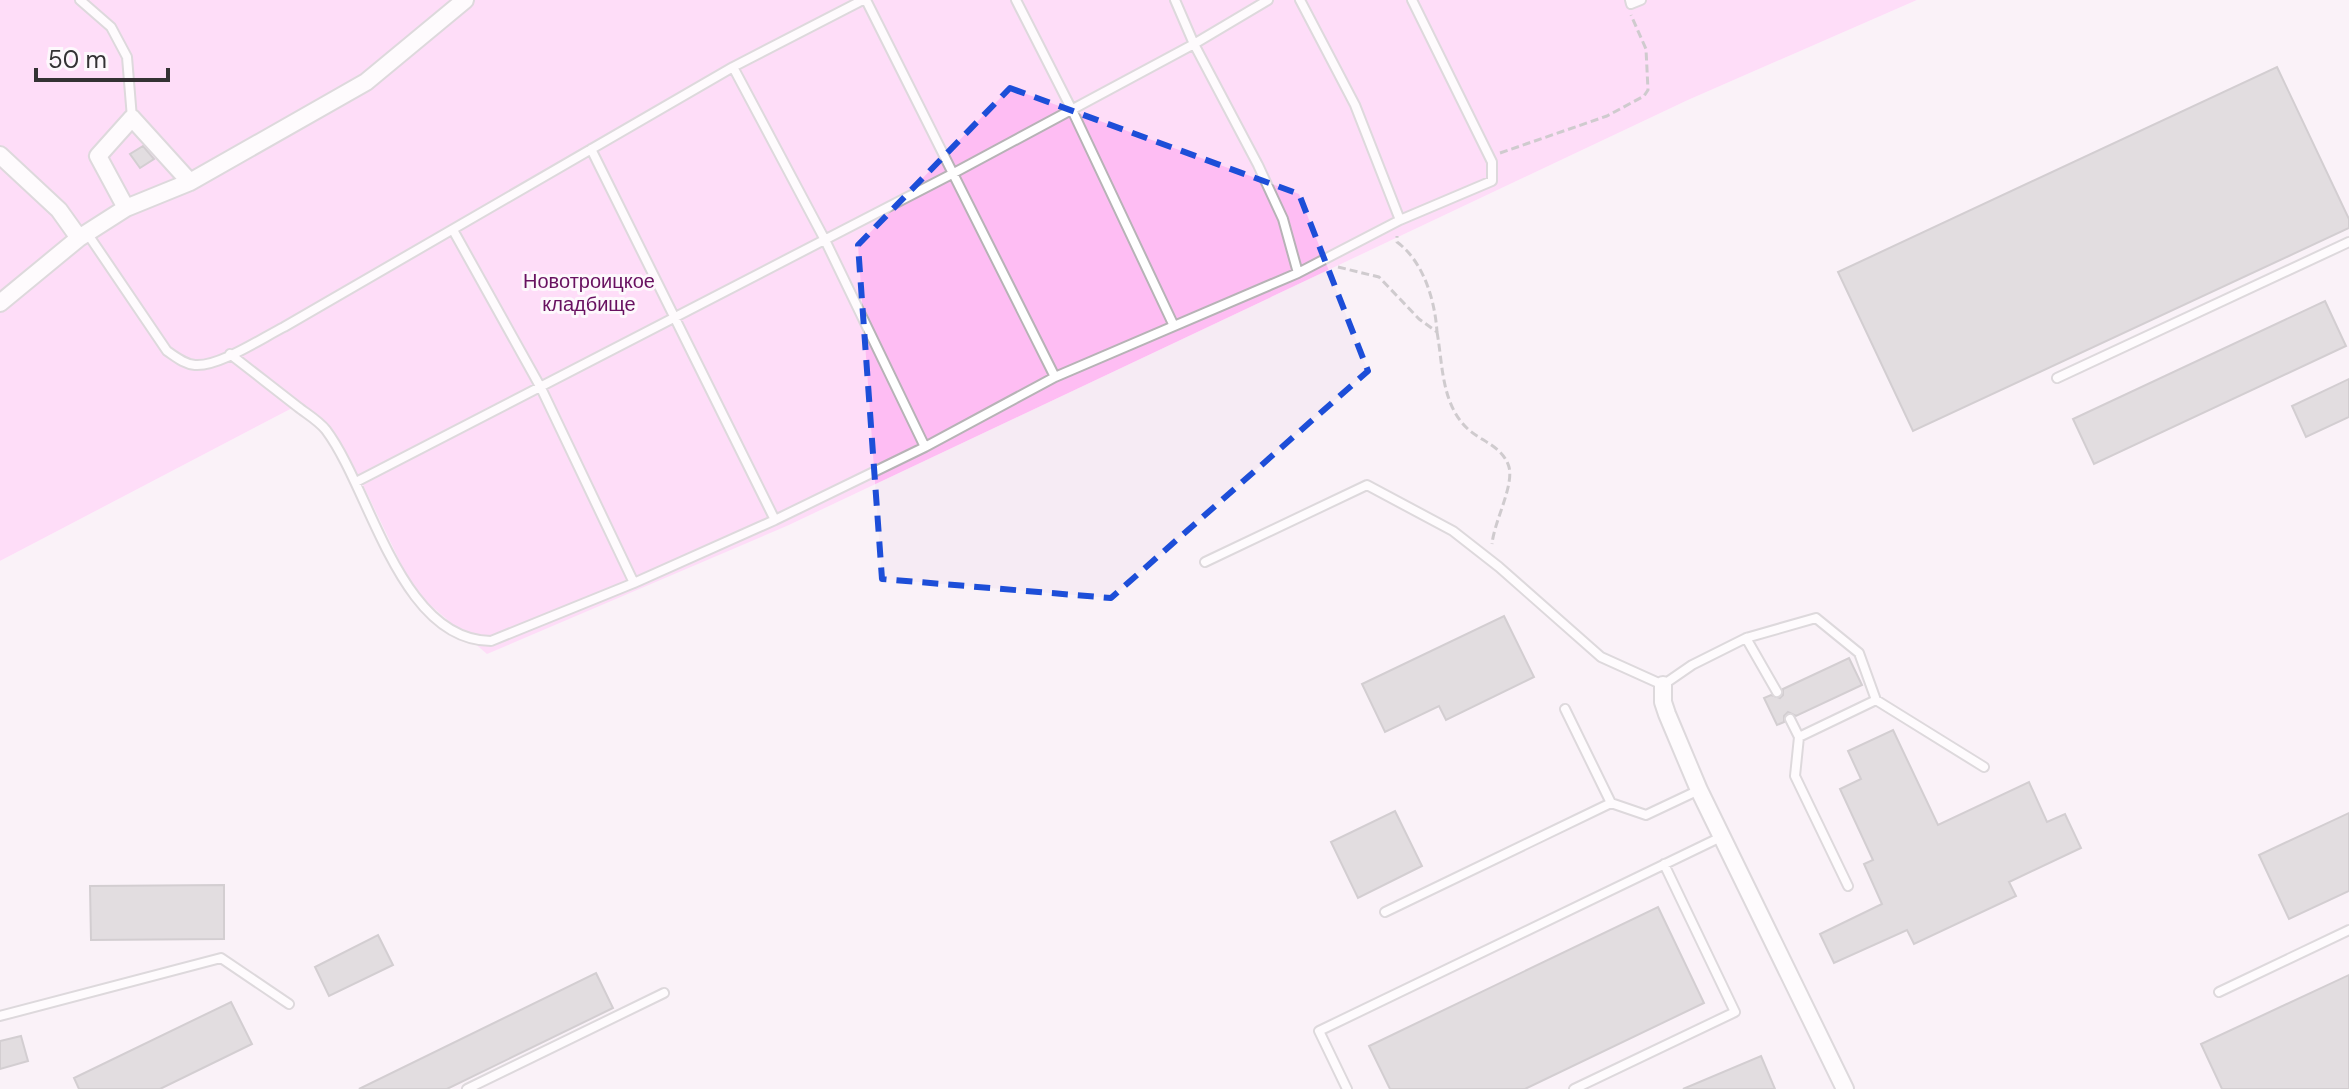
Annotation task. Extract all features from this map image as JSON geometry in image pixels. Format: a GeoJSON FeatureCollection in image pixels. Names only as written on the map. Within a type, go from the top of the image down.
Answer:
{"type":"FeatureCollection","features":[{"type":"Feature","properties":{"kind":"street"},"geometry":{"type":"LineString","coordinates":[[0,303],[83,236],[126,208],[190,182],[366,82],[465,0]]}},
{"type":"Feature","properties":{"kind":"street"},"geometry":{"type":"LineString","coordinates":[[126,208],[98,156],[132,118],[190,182]]}},
{"type":"Feature","properties":{"kind":"street"},"geometry":{"type":"LineString","coordinates":[[0,155],[83,236]]}},
{"type":"Feature","properties":{"kind":"street"},"geometry":{"type":"LineString","coordinates":[[1663,685],[1667,714],[1699,790],[1845,1089]]}},
{"type":"Feature","properties":{"kind":"lane"},"geometry":{"type":"LineString","coordinates":[[80,0],[111,27],[127,57],[132,118]]}},
{"type":"Feature","properties":{"kind":"lane"},"geometry":{"type":"LineString","coordinates":[[83,236],[167,351],[184,363],[197,366],[215,363],[284,327],[733,67],[865,0],[1055,377]]}},
{"type":"Feature","properties":{"kind":"lane"},"geometry":{"type":"LineString","coordinates":[[1016,0],[1072,110],[1174,326]]}},
{"type":"Feature","properties":{"kind":"lane"},"geometry":{"type":"LineString","coordinates":[[1175,0],[1194,44],[1283,219],[1298,273]]}},
{"type":"Feature","properties":{"kind":"lane"},"geometry":{"type":"LineString","coordinates":[[356,482],[952,174],[1194,44],[1268,0]]}},
{"type":"Feature","properties":{"kind":"lane"},"geometry":{"type":"LineString","coordinates":[[1300,0],[1355,105],[1400,220]]}},
{"type":"Feature","properties":{"kind":"lane"},"geometry":{"type":"LineString","coordinates":[[230,354],[325,428],[356,482],[385,547],[418,601],[455,633],[475,641],[491,641],[634,583],[775,520],[925,447],[1055,377],[1298,273],[1400,220],[1492,181],[1489,157],[1412,0]]}},
{"type":"Feature","properties":{"kind":"lane"},"geometry":{"type":"LineString","coordinates":[[733,67],[825,240],[925,447]]}},
{"type":"Feature","properties":{"kind":"lane"},"geometry":{"type":"LineString","coordinates":[[591,149],[775,520]]}},
{"type":"Feature","properties":{"kind":"lane"},"geometry":{"type":"LineString","coordinates":[[453,230],[541,388],[634,583]]}},
{"type":"Feature","properties":{"kind":"lane"},"geometry":{"type":"LineString","coordinates":[[2057,378],[2349,242]]}},
{"type":"Feature","properties":{"kind":"lane"},"geometry":{"type":"LineString","coordinates":[[1205,562],[1367,485],[1453,531],[1492,561],[1601,657],[1663,685],[1692,665],[1746,638],[1816,618],[1859,653],[1876,700],[1984,767]]}},
{"type":"Feature","properties":{"kind":"lane"},"geometry":{"type":"LineString","coordinates":[[1746,638],[1777,692]]}},
{"type":"Feature","properties":{"kind":"lane"},"geometry":{"type":"LineString","coordinates":[[1799,737],[1876,700]]}},
{"type":"Feature","properties":{"kind":"lane"},"geometry":{"type":"LineString","coordinates":[[1565,709],[1611,803]]}},
{"type":"Feature","properties":{"kind":"lane"},"geometry":{"type":"LineString","coordinates":[[1790,719],[1799,737],[1795,776],[1848,886]]}},
{"type":"Feature","properties":{"kind":"lane"},"geometry":{"type":"LineString","coordinates":[[1385,912],[1611,803],[1646,815],[1699,790]]}},
{"type":"Feature","properties":{"kind":"lane"},"geometry":{"type":"LineString","coordinates":[[1347,1089],[1319,1031],[1721,837]]}},
{"type":"Feature","properties":{"kind":"lane"},"geometry":{"type":"LineString","coordinates":[[1574,1089],[1735,1012],[1664,864]]}},
{"type":"Feature","properties":{"kind":"lane"},"geometry":{"type":"LineString","coordinates":[[2219,992],[2349,930]]}},
{"type":"Feature","properties":{"kind":"lane"},"geometry":{"type":"LineString","coordinates":[[0,1016],[221,958],[289,1004]]}},
{"type":"Feature","properties":{"kind":"lane"},"geometry":{"type":"LineString","coordinates":[[467,1089],[664,993]]}},
{"type":"Feature","properties":{"kind":"path"},"geometry":{"type":"LineString","coordinates":[[1489,157],[1607,116],[1644,96],[1648,90],[1646,49],[1628,8],[1634,1]]}},
{"type":"Feature","properties":{"kind":"path"},"geometry":{"type":"LineString","coordinates":[[1400,220],[1397,242],[1410,252],[1432,299],[1444,386],[1468,429],[1502,454],[1509,466],[1510,476],[1493,532],[1492,561]]}},
{"type":"Feature","properties":{"kind":"path"},"geometry":{"type":"LineString","coordinates":[[1319,262],[1379,277],[1419,319],[1437,332]]}},
{"type":"Feature","properties":{"kind":"highlighted area"},"geometry":{"type":"Polygon","coordinates":[[[1010,88],[1299,194],[1368,371],[1111,598],[882,579],[858,245],[1010,88]]]}},
{"type":"Feature","properties":{"kind":"shaded area"},"geometry":{"type":"Polygon","coordinates":[[[1917,0],[2349,0],[2349,1089],[0,1089],[0,561],[302,403],[323,419],[359,477],[414,591],[789,525],[1688,100],[1917,0]]]}},
{"type":"Feature","properties":{"kind":"green space","name":"Новотроицкое кладбище"},"geometry":{"type":"Polygon","coordinates":[[[0,0],[1917,0],[1688,100],[789,525],[487,654],[414,591],[359,477],[323,419],[302,403],[0,561],[0,0]]]}},
{"type":"Feature","properties":{"kind":"building"},"geometry":{"type":"Polygon","coordinates":[[[2277,67],[2349,219],[2349,228],[1913,431],[1838,272],[2277,67]]]}},
{"type":"Feature","properties":{"kind":"building"},"geometry":{"type":"Polygon","coordinates":[[[143,146],[154,159],[140,168],[130,154],[143,146]]]}},
{"type":"Feature","properties":{"kind":"building"},"geometry":{"type":"Polygon","coordinates":[[[2325,301],[2346,346],[2094,464],[2073,419],[2325,301]]]}},
{"type":"Feature","properties":{"kind":"building"},"geometry":{"type":"Polygon","coordinates":[[[2349,379],[2349,417],[2306,437],[2292,406],[2349,379]]]}},
{"type":"Feature","properties":{"kind":"building"},"geometry":{"type":"Polygon","coordinates":[[[1504,616],[1534,677],[1446,720],[1439,706],[1385,732],[1362,684],[1504,616]]]}},
{"type":"Feature","properties":{"kind":"building"},"geometry":{"type":"Polygon","coordinates":[[[1849,658],[1862,685],[1796,716],[1788,712],[1784,722],[1777,725],[1764,698],[1771,695],[1780,698],[1783,689],[1849,658]]]}},
{"type":"Feature","properties":{"kind":"building"},"geometry":{"type":"Polygon","coordinates":[[[1893,730],[1938,825],[2029,782],[2047,822],[2065,814],[2081,848],[2009,882],[2016,896],[1914,944],[1907,930],[1834,963],[1820,934],[1882,904],[1864,864],[1873,860],[1840,789],[1861,779],[1848,751],[1893,730]]]}},
{"type":"Feature","properties":{"kind":"building"},"geometry":{"type":"Polygon","coordinates":[[[1395,811],[1422,866],[1358,898],[1331,842],[1395,811]]]}},
{"type":"Feature","properties":{"kind":"building"},"geometry":{"type":"Polygon","coordinates":[[[2349,813],[2349,891],[2289,919],[2259,855],[2349,813]]]}},
{"type":"Feature","properties":{"kind":"building"},"geometry":{"type":"Polygon","coordinates":[[[224,885],[224,939],[91,940],[90,886],[224,885]]]}},
{"type":"Feature","properties":{"kind":"building"},"geometry":{"type":"Polygon","coordinates":[[[1658,907],[1704,1003],[1525,1089],[1390,1089],[1369,1046],[1658,907]]]}},
{"type":"Feature","properties":{"kind":"building"},"geometry":{"type":"Polygon","coordinates":[[[378,935],[393,965],[329,996],[315,967],[378,935]]]}},
{"type":"Feature","properties":{"kind":"building"},"geometry":{"type":"Polygon","coordinates":[[[596,973],[613,1008],[447,1089],[359,1089],[596,973]]]}},
{"type":"Feature","properties":{"kind":"building"},"geometry":{"type":"Polygon","coordinates":[[[2349,975],[2349,1089],[2222,1089],[2201,1044],[2349,975]]]}},
{"type":"Feature","properties":{"kind":"building"},"geometry":{"type":"Polygon","coordinates":[[[231,1002],[252,1044],[160,1089],[79,1089],[74,1078],[231,1002]]]}},
{"type":"Feature","properties":{"kind":"building"},"geometry":{"type":"Polygon","coordinates":[[[21,1036],[28,1061],[0,1069],[0,1041],[21,1036]]]}},
{"type":"Feature","properties":{"kind":"building"},"geometry":{"type":"Polygon","coordinates":[[[1761,1056],[1775,1089],[1683,1089],[1761,1056]]]}}]}
